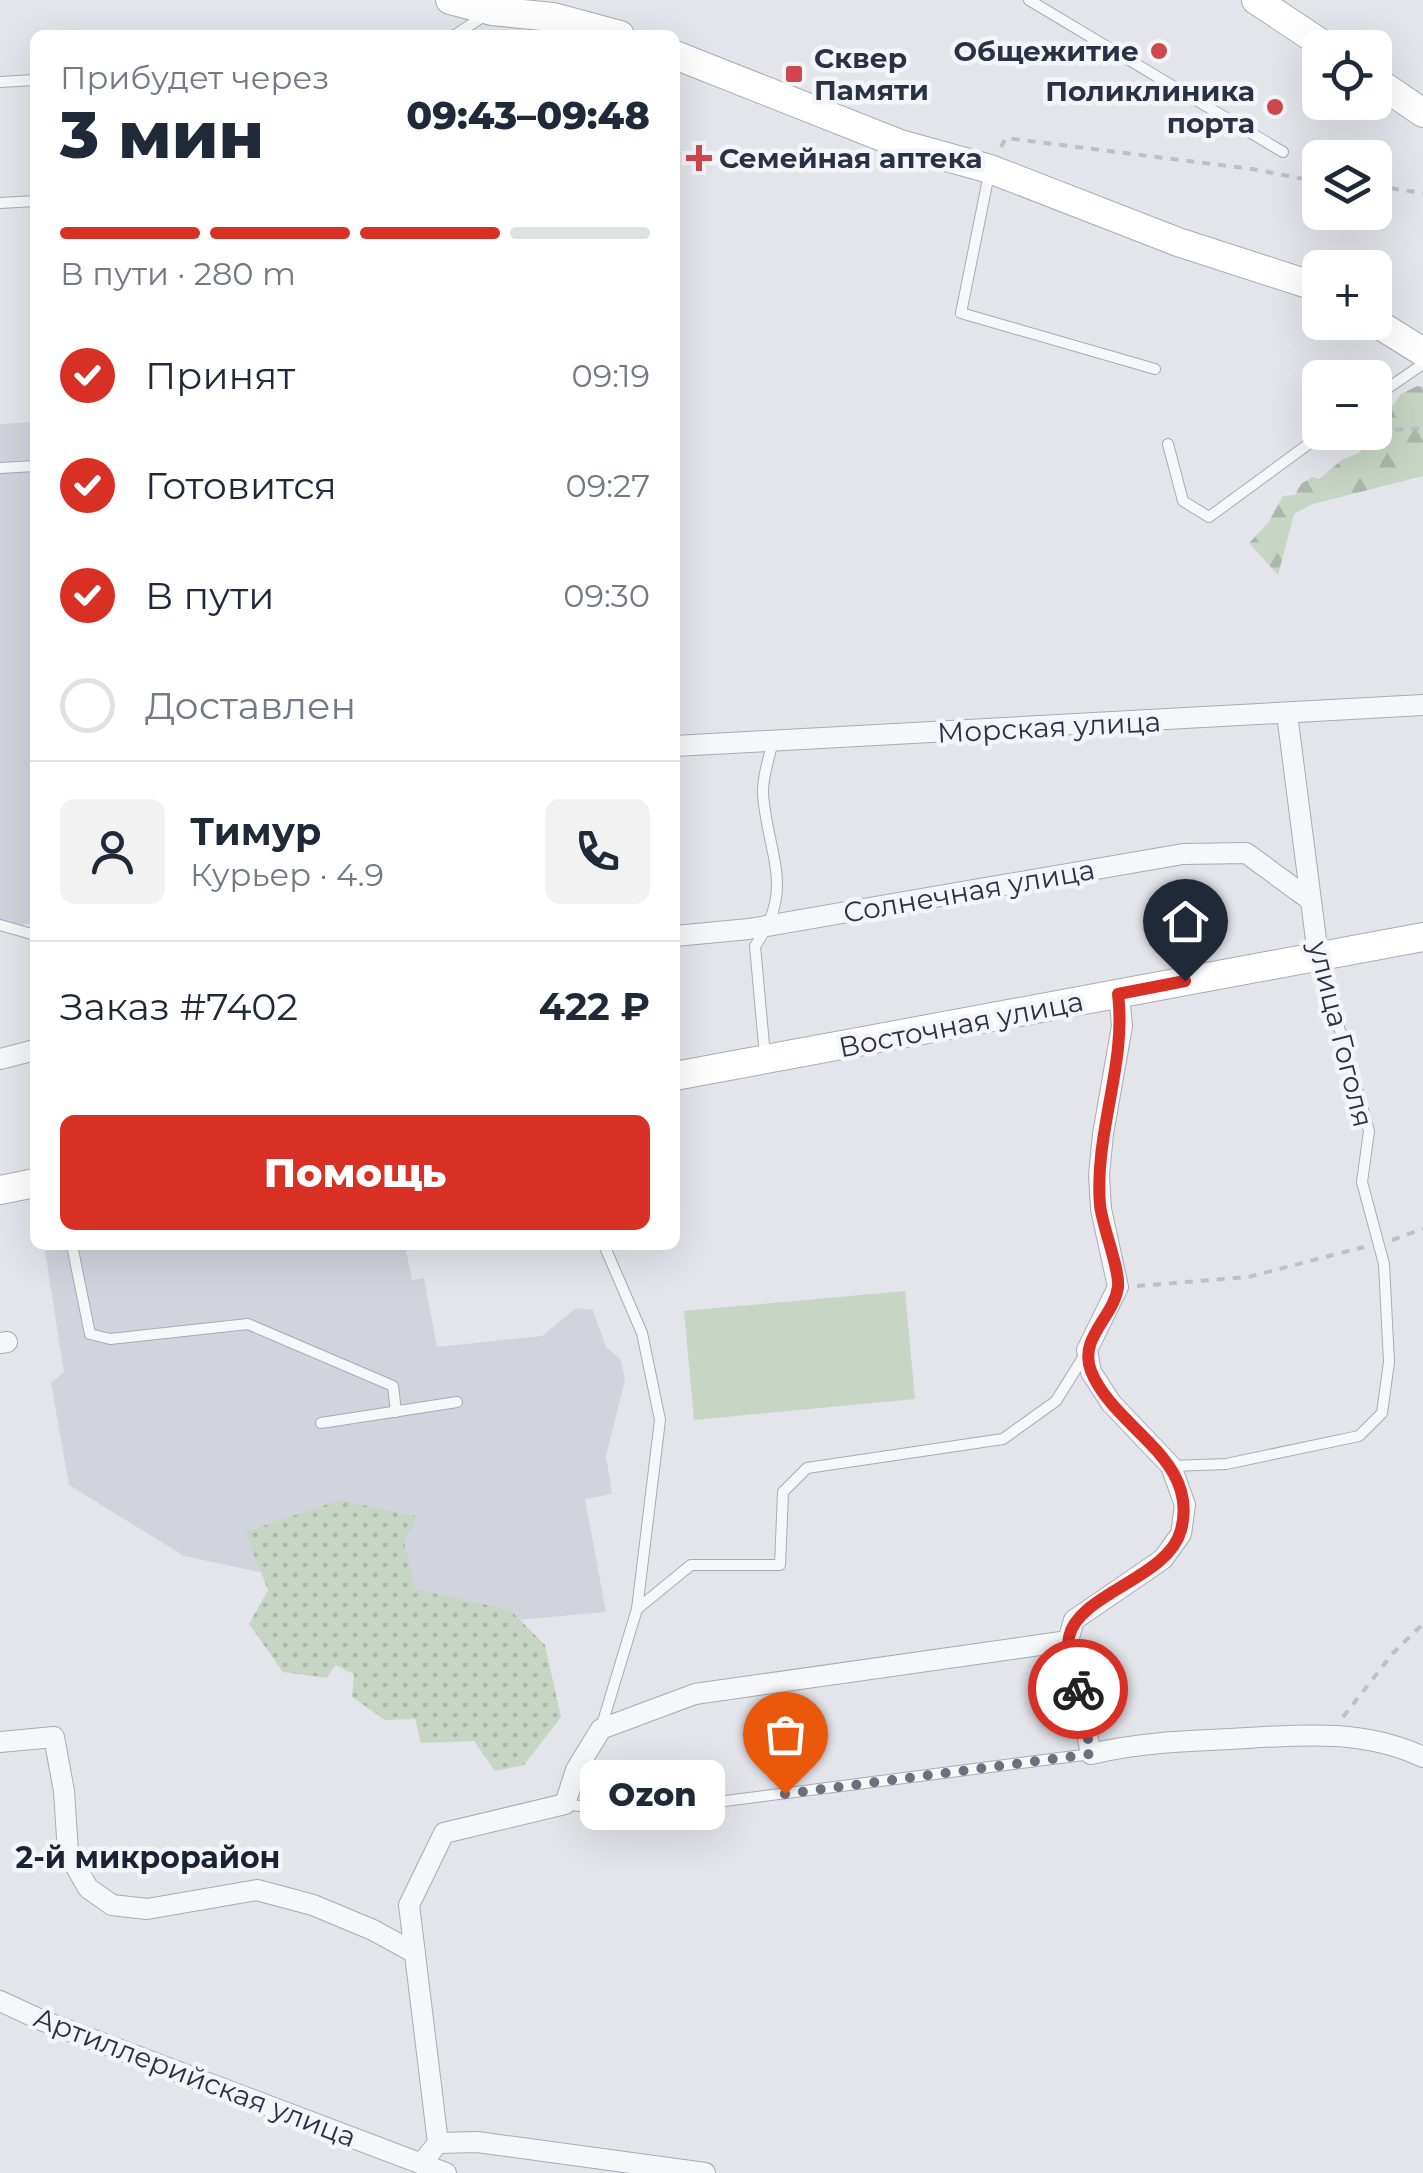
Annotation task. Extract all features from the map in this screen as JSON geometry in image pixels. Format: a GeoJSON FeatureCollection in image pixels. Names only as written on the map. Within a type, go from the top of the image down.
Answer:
{"type":"FeatureCollection","features":[{"type":"Feature","properties":{"kind":"street"},"geometry":{"type":"LineString","coordinates":[[450,0],[492,11],[553,16],[602,30]]}},
{"type":"Feature","properties":{"kind":"street"},"geometry":{"type":"LineString","coordinates":[[1256,0],[1302,31]]}},
{"type":"Feature","properties":{"kind":"street"},"geometry":{"type":"LineString","coordinates":[[680,57],[900,144],[990,169],[1178,242],[1302,282]]}},
{"type":"Feature","properties":{"kind":"street"},"geometry":{"type":"LineString","coordinates":[[1392,91],[1423,112]]}},
{"type":"Feature","properties":{"kind":"street"},"geometry":{"type":"LineString","coordinates":[[1392,333],[1423,352]]}},
{"type":"Feature","properties":{"kind":"street","name":"Морская улица"},"geometry":{"type":"LineString","coordinates":[[680,746],[1423,705]]}},
{"type":"Feature","properties":{"kind":"street","name":"улица Гоголя"},"geometry":{"type":"LineString","coordinates":[[1287,714],[1318,955]]}},
{"type":"Feature","properties":{"kind":"street","name":"Солнечная улица"},"geometry":{"type":"LineString","coordinates":[[680,935],[769,926],[1184,854],[1246,853],[1309,899]]}},
{"type":"Feature","properties":{"kind":"street","name":"Восточная улица"},"geometry":{"type":"LineString","coordinates":[[680,1075],[1423,937]]}},
{"type":"Feature","properties":{"kind":"street"},"geometry":{"type":"LineString","coordinates":[[1118,994],[1122,1026],[1102,1134],[1099,1175],[1100,1209],[1118,1287],[1087,1350],[1091,1372],[1111,1403],[1171,1466],[1185,1505],[1181,1534],[1163,1558],[1074,1620],[1068,1642],[1091,1754],[1133,1744],[1331,1733],[1394,1743],[1423,1757]]}},
{"type":"Feature","properties":{"kind":"street"},"geometry":{"type":"LineString","coordinates":[[0,1060],[30,1051]]}},
{"type":"Feature","properties":{"kind":"street"},"geometry":{"type":"LineString","coordinates":[[0,1190],[30,1184]]}},
{"type":"Feature","properties":{"kind":"street"},"geometry":{"type":"LineString","coordinates":[[422,2163],[438,2143],[409,1904],[444,1833],[565,1804],[576,1770],[601,1729],[695,1694],[1068,1642]]}},
{"type":"Feature","properties":{"kind":"street"},"geometry":{"type":"LineString","coordinates":[[0,1742],[54,1737],[64,1791],[68,1852],[88,1888],[112,1905],[147,1909],[257,1890],[313,1904],[415,1953]]}},
{"type":"Feature","properties":{"kind":"street","name":"Артиллерийская улица"},"geometry":{"type":"LineString","coordinates":[[0,2001],[59,2027],[446,2173]]}},
{"type":"Feature","properties":{"kind":"street"},"geometry":{"type":"LineString","coordinates":[[438,2143],[476,2142],[705,2173]]}},
{"type":"Feature","properties":{"kind":"lane"},"geometry":{"type":"LineString","coordinates":[[1029,0],[1283,152]]}},
{"type":"Feature","properties":{"kind":"lane"},"geometry":{"type":"LineString","coordinates":[[463,30],[492,11]]}},
{"type":"Feature","properties":{"kind":"lane"},"geometry":{"type":"LineString","coordinates":[[0,82],[30,80]]}},
{"type":"Feature","properties":{"kind":"lane"},"geometry":{"type":"LineString","coordinates":[[990,169],[961,313],[1155,370]]}},
{"type":"Feature","properties":{"kind":"lane"},"geometry":{"type":"LineString","coordinates":[[0,203],[30,202]]}},
{"type":"Feature","properties":{"kind":"lane"},"geometry":{"type":"LineString","coordinates":[[1392,385],[1423,364]]}},
{"type":"Feature","properties":{"kind":"lane"},"geometry":{"type":"LineString","coordinates":[[1168,444],[1183,501],[1209,517],[1302,449]]}},
{"type":"Feature","properties":{"kind":"lane"},"geometry":{"type":"LineString","coordinates":[[0,468],[30,466]]}},
{"type":"Feature","properties":{"kind":"lane"},"geometry":{"type":"LineString","coordinates":[[766,1061],[754,946],[769,926],[777,905],[762,791],[773,741]]}},
{"type":"Feature","properties":{"kind":"lane"},"geometry":{"type":"LineString","coordinates":[[0,925],[30,934]]}},
{"type":"Feature","properties":{"kind":"lane","name":"улица Гоголя"},"geometry":{"type":"LineString","coordinates":[[1171,1466],[1226,1464],[1360,1436],[1382,1413],[1389,1362],[1384,1264],[1362,1182],[1368,1131],[1318,955]]}},
{"type":"Feature","properties":{"kind":"lane"},"geometry":{"type":"LineString","coordinates":[[73,1250],[90,1334],[110,1339],[248,1324],[393,1386],[396,1412]]}},
{"type":"Feature","properties":{"kind":"lane"},"geometry":{"type":"LineString","coordinates":[[601,1729],[638,1609],[660,1420],[642,1333],[606,1250]]}},
{"type":"Feature","properties":{"kind":"lane"},"geometry":{"type":"LineString","coordinates":[[638,1609],[691,1565],[780,1565],[783,1492],[807,1468],[1003,1439],[1056,1401],[1087,1350]]}},
{"type":"Feature","properties":{"kind":"lane"},"geometry":{"type":"LineString","coordinates":[[321,1423],[457,1402]]}},
{"type":"Feature","properties":{"kind":"lane"},"geometry":{"type":"LineString","coordinates":[[565,1804],[632,1813],[1091,1754]]}},
{"type":"Feature","properties":{"kind":"path"},"geometry":{"type":"LineString","coordinates":[[990,169],[1006,138],[1252,168],[1302,178]]}},
{"type":"Feature","properties":{"kind":"path"},"geometry":{"type":"LineString","coordinates":[[1392,188],[1423,193]]}},
{"type":"Feature","properties":{"kind":"path"},"geometry":{"type":"LineString","coordinates":[[1392,430],[1423,428]]}},
{"type":"Feature","properties":{"kind":"path"},"geometry":{"type":"LineString","coordinates":[[1118,1287],[1248,1277],[1379,1244],[1423,1228]]}},
{"type":"Feature","properties":{"kind":"path"},"geometry":{"type":"LineString","coordinates":[[1331,1733],[1394,1653],[1423,1624]]}},
{"type":"Feature","properties":{"kind":"shaded area"},"geometry":{"type":"Polygon","coordinates":[[[30,422],[30,924],[0,927],[0,424],[30,422]]]}},
{"type":"Feature","properties":{"kind":"shaded area"},"geometry":{"type":"Polygon","coordinates":[[[45,1250],[406,1250],[412,1280],[424,1278],[437,1347],[542,1336],[576,1308],[593,1310],[606,1347],[621,1360],[625,1380],[606,1456],[612,1494],[585,1499],[606,1612],[494,1622],[184,1556],[69,1485],[51,1383],[64,1372],[45,1250]]]}},
{"type":"Feature","properties":{"kind":"green space"},"geometry":{"type":"Polygon","coordinates":[[[1423,387],[1423,476],[1313,504],[1294,514],[1278,575],[1249,543],[1268,523],[1283,496],[1295,495],[1301,484],[1312,477],[1319,479],[1361,450],[1392,450],[1392,407],[1401,394],[1423,387]]]}},
{"type":"Feature","properties":{"kind":"green space"},"geometry":{"type":"Polygon","coordinates":[[[905,1291],[915,1399],[694,1420],[684,1311],[905,1291]]]}},
{"type":"Feature","properties":{"kind":"green space"},"geometry":{"type":"Polygon","coordinates":[[[340,1500],[415,1516],[414,1526],[403,1538],[415,1589],[510,1610],[545,1645],[561,1717],[524,1765],[495,1771],[474,1741],[421,1743],[415,1719],[385,1720],[352,1697],[354,1674],[335,1665],[327,1678],[283,1672],[249,1624],[268,1590],[245,1532],[340,1500]]]}},
{"type":"Feature","properties":{"kind":"way so far"},"geometry":{"type":"LineString","coordinates":[[785,1794],[1091,1754],[1078,1689]]}},
{"type":"Feature","properties":{"kind":"place","name":"Общежитие"},"geometry":{"type":"Point","coordinates":[1159,51]}},
{"type":"Feature","properties":{"kind":"place","name":"Сквер Памяти"},"geometry":{"type":"Point","coordinates":[794,74]}},
{"type":"Feature","properties":{"kind":"place","name":"Поликлиника порта"},"geometry":{"type":"Point","coordinates":[1275,107]}},
{"type":"Feature","properties":{"kind":"place","name":"Семейная аптека"},"geometry":{"type":"Point","coordinates":[699,158]}},
{"type":"Feature","properties":{"kind":"place","name":"Ozon"},"geometry":{"type":"Point","coordinates":[785,1794]}},
{"type":"Feature","properties":{"kind":"district","name":"2-й микрорайон"},"geometry":{"type":"Point","coordinates":[148,1857]}},
{"type":"Feature","properties":{"kind":"route"},"geometry":{"type":"LineString","coordinates":[[1078,1689],[1068,1642],[1074,1620],[1163,1558],[1181,1534],[1185,1505],[1171,1466],[1111,1403],[1091,1372],[1087,1350],[1118,1287],[1100,1209],[1099,1175],[1102,1134],[1122,1026],[1118,994],[1185,981]]}}]}
